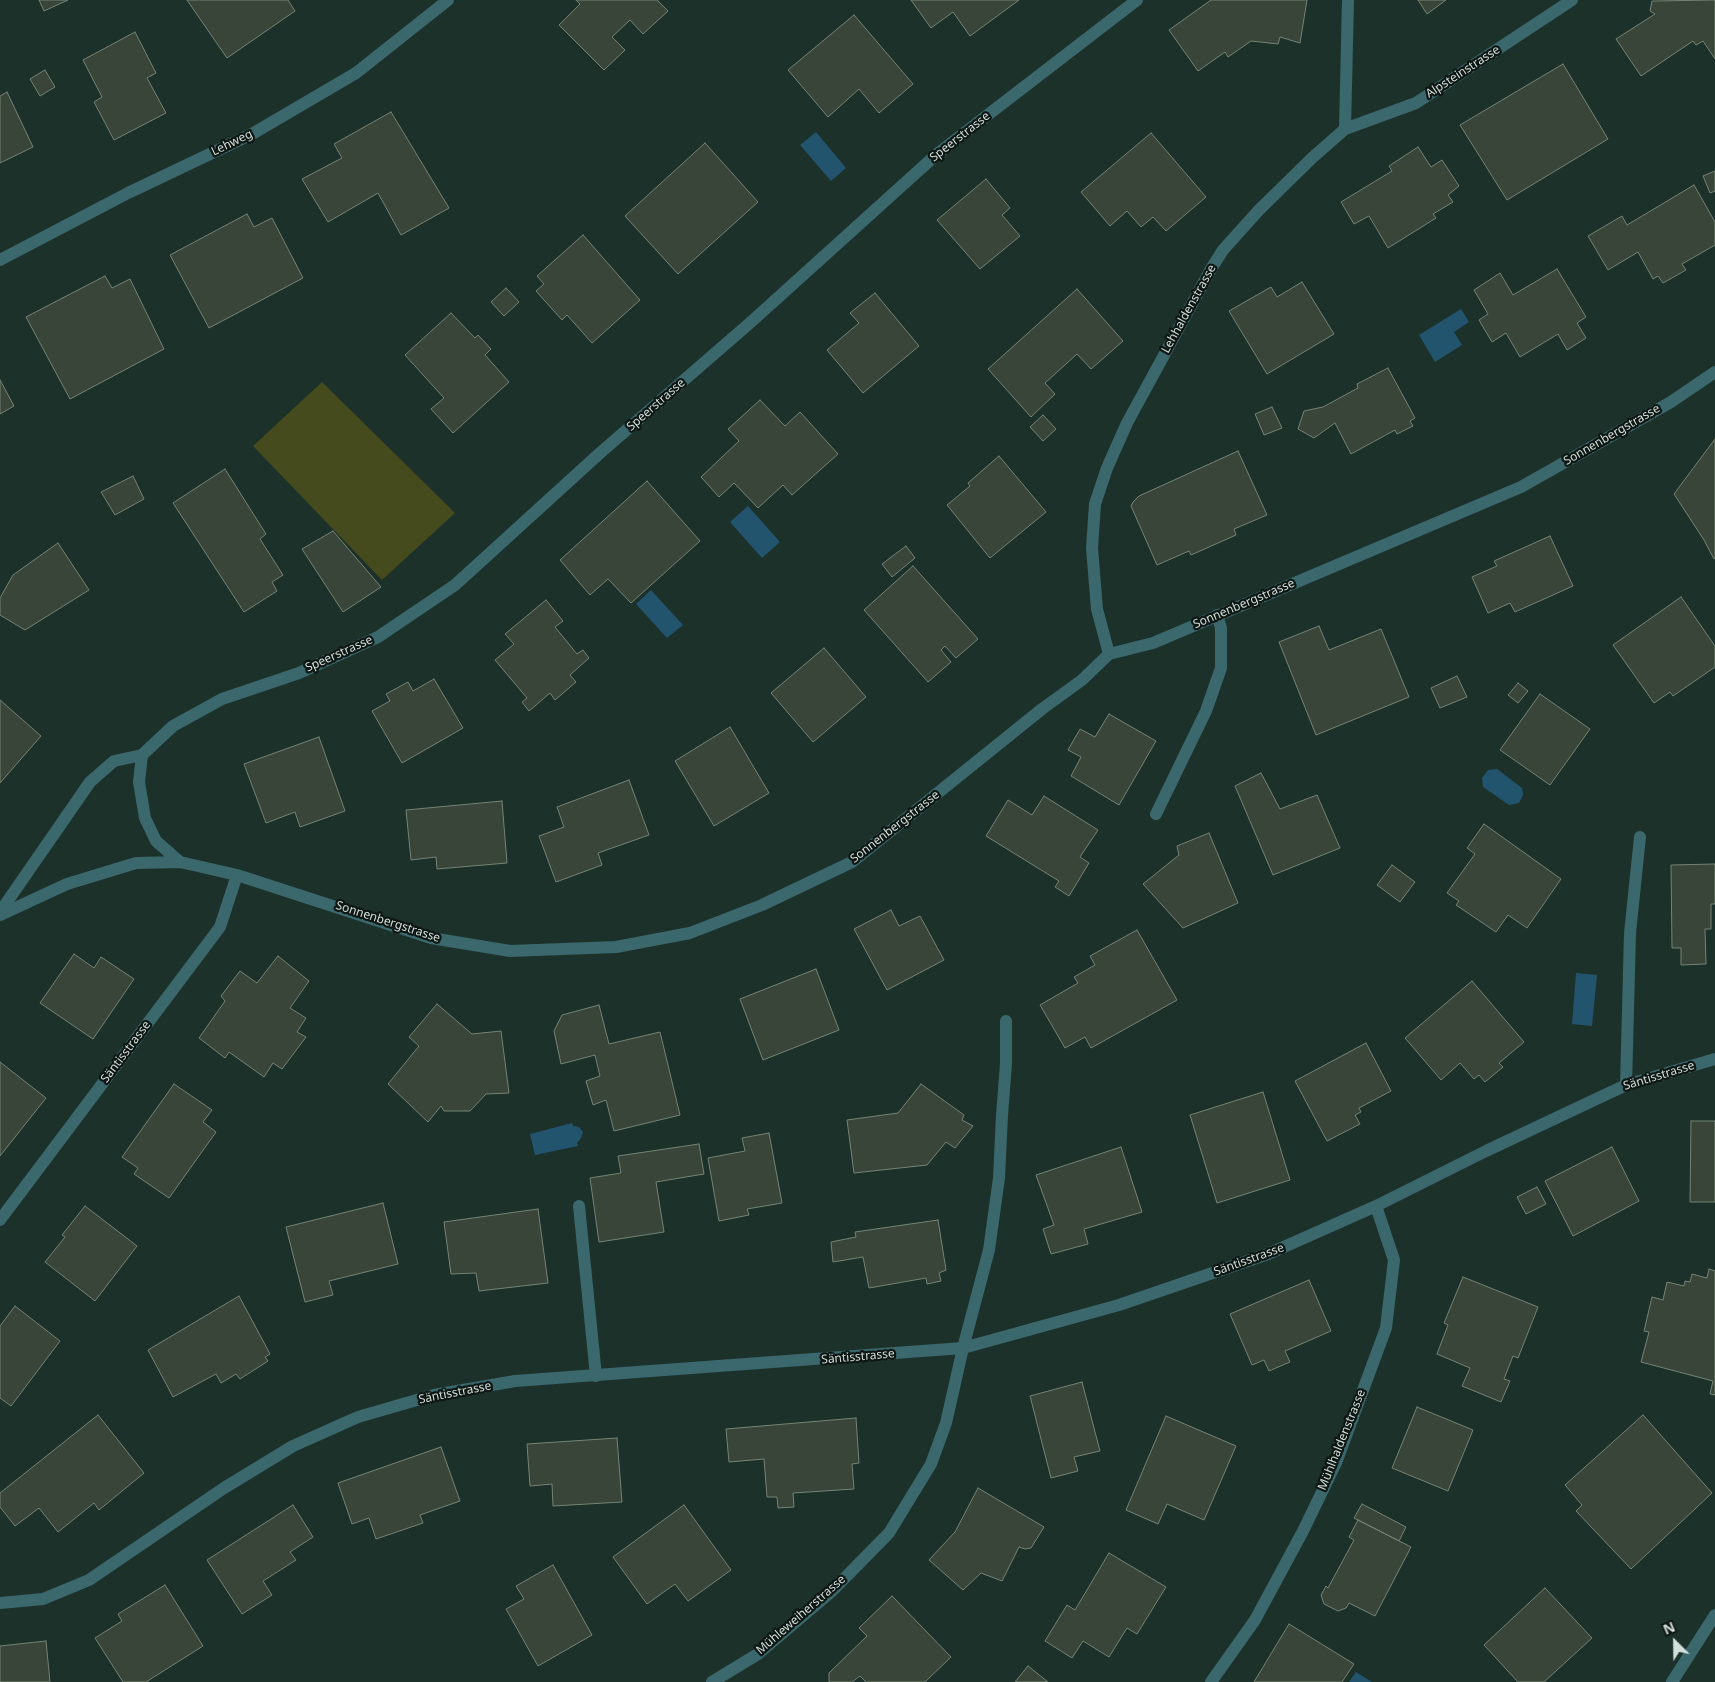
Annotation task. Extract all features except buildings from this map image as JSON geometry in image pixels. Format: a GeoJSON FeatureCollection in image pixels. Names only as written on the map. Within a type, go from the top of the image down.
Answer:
{"type":"FeatureCollection","features":[{"type":"Feature","properties":{"kind":"street","name":"Lehweg"},"geometry":{"type":"LineString","coordinates":[[0,260],[128,193],[260,130],[356,73],[448,0]]}},
{"type":"Feature","properties":{"kind":"street","name":"Speerstrasse"},"geometry":{"type":"LineString","coordinates":[[0,913],[90,782],[114,761],[142,754],[172,726],[222,699],[299,673],[378,637],[455,585],[600,453],[751,322],[937,154],[1137,0]]}},
{"type":"Feature","properties":{"kind":"street"},"geometry":{"type":"LineString","coordinates":[[1345,129],[1348,0]]}},
{"type":"Feature","properties":{"kind":"street","name":"Alpsteinstrasse"},"geometry":{"type":"LineString","coordinates":[[1345,129],[1416,103],[1572,0]]}},
{"type":"Feature","properties":{"kind":"street","name":"Lehhaldenstrasse"},"geometry":{"type":"LineString","coordinates":[[1109,654],[1097,609],[1092,548],[1095,504],[1107,468],[1127,423],[1223,250],[1258,210],[1345,129]]}},
{"type":"Feature","properties":{"kind":"street","name":"Sonnenbergstrasse"},"geometry":{"type":"LineString","coordinates":[[0,913],[67,884],[136,863],[180,862],[237,875],[431,938],[510,951],[616,948],[690,933],[762,905],[852,862],[1042,709],[1082,680],[1109,654],[1153,643],[1521,488],[1671,402],[1715,372]]}},
{"type":"Feature","properties":{"kind":"street"},"geometry":{"type":"LineString","coordinates":[[1156,814],[1206,711],[1221,668],[1221,628],[1217,615]]}},
{"type":"Feature","properties":{"kind":"street"},"geometry":{"type":"LineString","coordinates":[[142,754],[139,782],[145,818],[156,841],[180,862]]}},
{"type":"Feature","properties":{"kind":"street"},"geometry":{"type":"LineString","coordinates":[[1626,1085],[1630,933],[1640,837]]}},
{"type":"Feature","properties":{"kind":"street","name":"Säntisstrasse"},"geometry":{"type":"LineString","coordinates":[[0,1220],[220,927],[237,875]]}},
{"type":"Feature","properties":{"kind":"street","name":"Mühleweiherstrasse"},"geometry":{"type":"LineString","coordinates":[[712,1682],[758,1654],[831,1592],[889,1532],[932,1464],[946,1423],[963,1348],[989,1250],[999,1178],[1006,1064],[1006,1020]]}},
{"type":"Feature","properties":{"kind":"street","name":"Säntisstrasse"},"geometry":{"type":"LineString","coordinates":[[0,1603],[43,1599],[89,1580],[231,1483],[293,1446],[358,1417],[443,1394],[515,1381],[963,1348],[1119,1305],[1268,1254],[1376,1206],[1486,1151],[1626,1085],[1715,1059]]}},
{"type":"Feature","properties":{"kind":"street"},"geometry":{"type":"LineString","coordinates":[[578,1206],[596,1376]]}},
{"type":"Feature","properties":{"kind":"street","name":"Mühlhaldenstrasse"},"geometry":{"type":"LineString","coordinates":[[1211,1682],[1255,1620],[1303,1531],[1336,1463],[1386,1328],[1394,1260],[1376,1206]]}},
{"type":"Feature","properties":{"kind":"street"},"geometry":{"type":"LineString","coordinates":[[1672,1682],[1715,1615]]}},
{"type":"Feature","properties":{"kind":"green space"},"geometry":{"type":"Polygon","coordinates":[[[322,382],[455,513],[382,580],[253,446],[322,382]]]}},
{"type":"Feature","properties":{"kind":"water"},"geometry":{"type":"Polygon","coordinates":[[[816,132],[846,168],[831,181],[800,145],[816,132]]]}},
{"type":"Feature","properties":{"kind":"water"},"geometry":{"type":"Polygon","coordinates":[[[1461,309],[1469,322],[1454,332],[1462,345],[1435,362],[1419,335],[1461,309]]]}},
{"type":"Feature","properties":{"kind":"water"},"geometry":{"type":"Polygon","coordinates":[[[748,506],[780,542],[762,558],[730,522],[748,506]]]}},
{"type":"Feature","properties":{"kind":"water"},"geometry":{"type":"Polygon","coordinates":[[[651,590],[683,625],[667,638],[636,604],[651,590]]]}},
{"type":"Feature","properties":{"kind":"water"},"geometry":{"type":"Polygon","coordinates":[[[1497,769],[1522,788],[1523,795],[1519,803],[1509,805],[1483,787],[1482,778],[1488,770],[1497,769]]]}},
{"type":"Feature","properties":{"kind":"water"},"geometry":{"type":"Polygon","coordinates":[[[1576,973],[1597,975],[1592,1026],[1572,1024],[1576,973]]]}},
{"type":"Feature","properties":{"kind":"water"},"geometry":{"type":"Polygon","coordinates":[[[572,1123],[573,1126],[579,1127],[583,1132],[577,1143],[578,1146],[535,1155],[530,1134],[572,1123]]]}},
{"type":"Feature","properties":{"kind":"water"},"geometry":{"type":"Polygon","coordinates":[[[1356,1672],[1372,1682],[1349,1682],[1356,1672]]]}}]}
